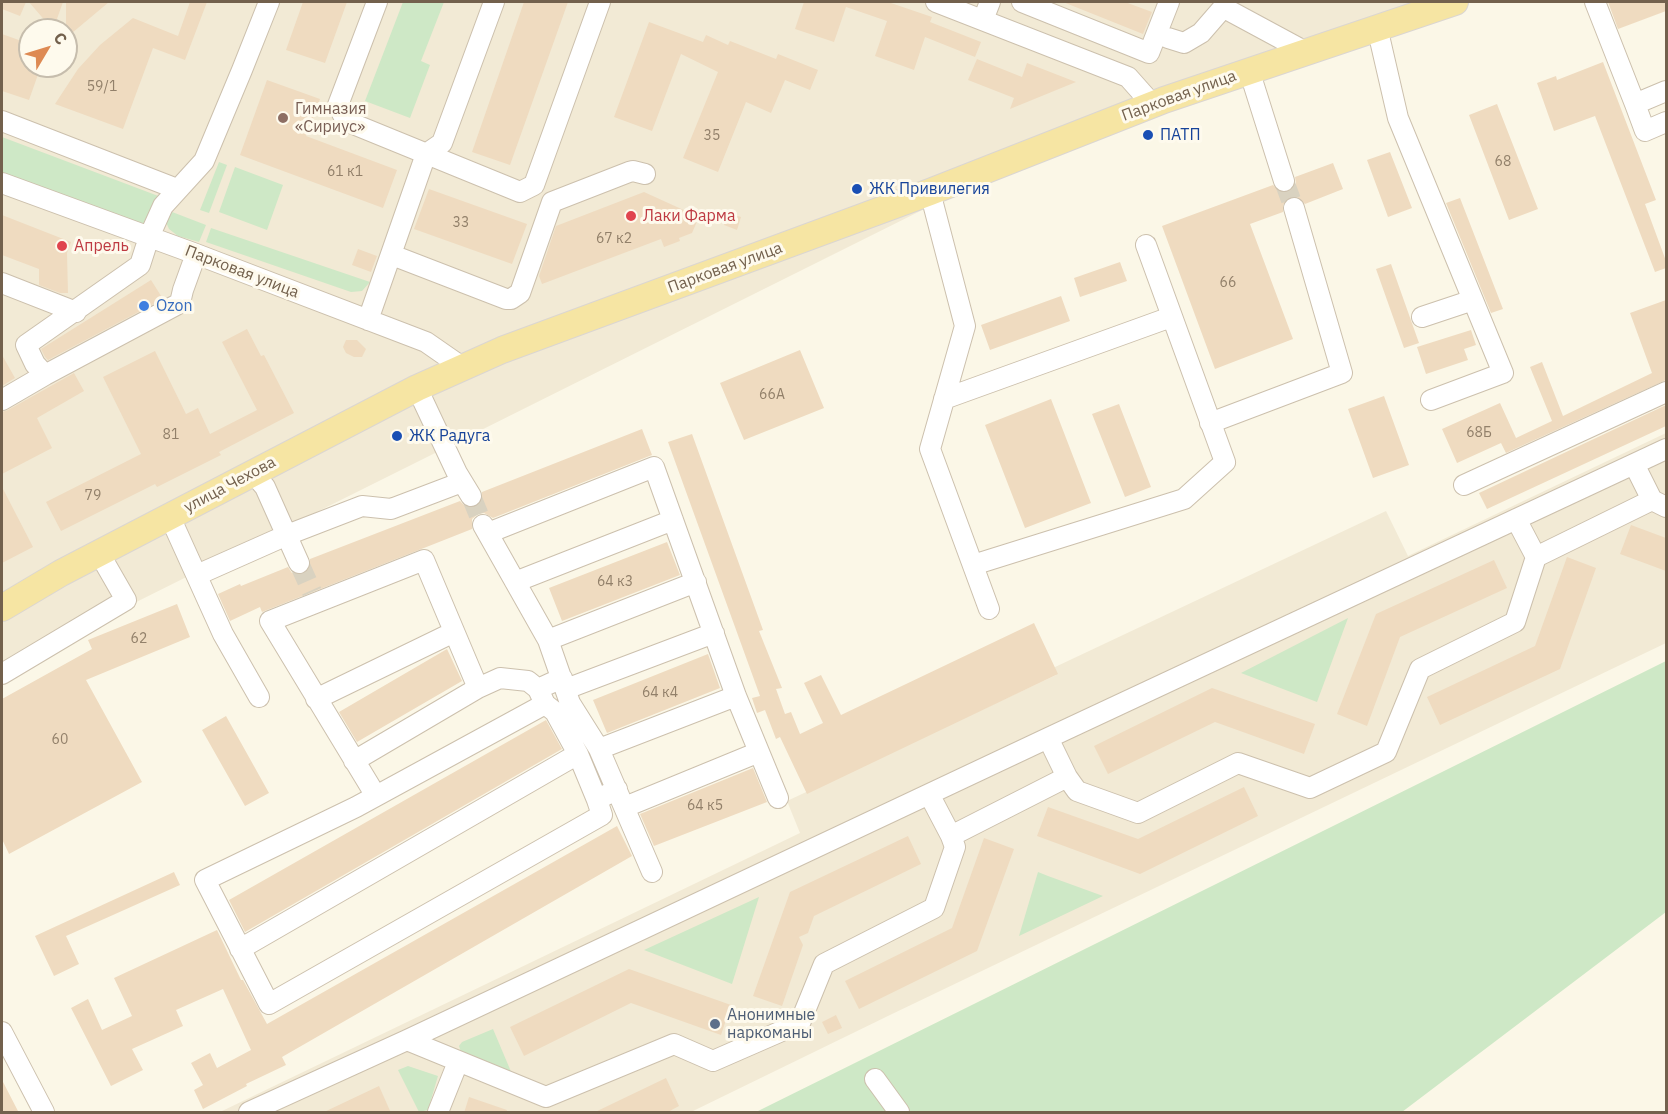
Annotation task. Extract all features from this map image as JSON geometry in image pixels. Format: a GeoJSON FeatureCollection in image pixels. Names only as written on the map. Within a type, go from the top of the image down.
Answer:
{"type":"FeatureCollection","features":[{"type":"Feature","properties":{"kind":"main road"},"geometry":{"type":"LineString","coordinates":[[1377,27],[1387,2]]}},
{"type":"Feature","properties":{"kind":"main road","name":"Парковая улица"},"geometry":{"type":"LineString","coordinates":[[462,367],[502,350],[930,192],[1152,104],[1455,2]]}},
{"type":"Feature","properties":{"kind":"main road","name":"улица Чехова"},"geometry":{"type":"LineString","coordinates":[[2,608],[99,553],[417,388],[462,367]]}},
{"type":"Feature","properties":{"kind":"street"},"geometry":{"type":"LineString","coordinates":[[45,375],[35,364],[26,345],[140,265],[149,237],[164,206],[204,161],[268,2]]}},
{"type":"Feature","properties":{"kind":"street"},"geometry":{"type":"LineString","coordinates":[[377,2],[338,105],[346,121],[520,192],[534,185],[600,2]]}},
{"type":"Feature","properties":{"kind":"street"},"geometry":{"type":"LineString","coordinates":[[368,320],[426,154],[442,143],[494,2]]}},
{"type":"Feature","properties":{"kind":"street"},"geometry":{"type":"LineString","coordinates":[[936,2],[986,11],[1072,55],[1128,77],[1152,104]]}},
{"type":"Feature","properties":{"kind":"street"},"geometry":{"type":"LineString","coordinates":[[1022,2],[1149,53],[1168,2]]}},
{"type":"Feature","properties":{"kind":"street"},"geometry":{"type":"LineString","coordinates":[[1595,2],[1645,131],[1666,122]]}},
{"type":"Feature","properties":{"kind":"street"},"geometry":{"type":"LineString","coordinates":[[1168,38],[1184,43],[1201,33],[1221,10],[1228,10],[1304,51]]}},
{"type":"Feature","properties":{"kind":"street"},"geometry":{"type":"LineString","coordinates":[[1072,55],[1083,26]]}},
{"type":"Feature","properties":{"kind":"street"},"geometry":{"type":"LineString","coordinates":[[1377,27],[1398,118],[1503,373],[1431,400]]}},
{"type":"Feature","properties":{"kind":"street"},"geometry":{"type":"LineString","coordinates":[[1249,70],[1284,181]]}},
{"type":"Feature","properties":{"kind":"street"},"geometry":{"type":"LineString","coordinates":[[1635,104],[1666,91]]}},
{"type":"Feature","properties":{"kind":"street"},"geometry":{"type":"LineString","coordinates":[[2,121],[177,189]]}},
{"type":"Feature","properties":{"kind":"street"},"geometry":{"type":"LineString","coordinates":[[392,255],[511,299],[520,293],[552,202],[629,172],[645,174]]}},
{"type":"Feature","properties":{"kind":"street","name":"Парковая улица"},"geometry":{"type":"LineString","coordinates":[[2,183],[426,342],[462,367]]}},
{"type":"Feature","properties":{"kind":"street"},"geometry":{"type":"LineString","coordinates":[[930,192],[965,326],[930,449],[989,609]]}},
{"type":"Feature","properties":{"kind":"street"},"geometry":{"type":"LineString","coordinates":[[1210,423],[1342,373],[1294,208]]}},
{"type":"Feature","properties":{"kind":"street"},"geometry":{"type":"LineString","coordinates":[[973,565],[1184,499],[1225,462],[1146,245]]}},
{"type":"Feature","properties":{"kind":"street"},"geometry":{"type":"LineString","coordinates":[[2,400],[180,303],[196,254]]}},
{"type":"Feature","properties":{"kind":"street"},"geometry":{"type":"LineString","coordinates":[[2,283],[75,312]]}},
{"type":"Feature","properties":{"kind":"street"},"geometry":{"type":"LineString","coordinates":[[1422,317],[1473,300]]}},
{"type":"Feature","properties":{"kind":"street"},"geometry":{"type":"LineString","coordinates":[[945,399],[1171,317]]}},
{"type":"Feature","properties":{"kind":"street"},"geometry":{"type":"LineString","coordinates":[[197,575],[362,506],[391,508],[467,489],[417,388]]}},
{"type":"Feature","properties":{"kind":"street"},"geometry":{"type":"LineString","coordinates":[[1464,484],[1666,392]]}},
{"type":"Feature","properties":{"kind":"street"},"geometry":{"type":"LineString","coordinates":[[249,1113],[1666,448]]}},
{"type":"Feature","properties":{"kind":"street"},"geometry":{"type":"LineString","coordinates":[[1536,557],[1659,504],[1634,464]]}},
{"type":"Feature","properties":{"kind":"street"},"geometry":{"type":"LineString","coordinates":[[652,872],[598,748],[570,703],[548,640],[486,529],[654,467],[736,696],[778,798]]}},
{"type":"Feature","properties":{"kind":"street"},"geometry":{"type":"LineString","coordinates":[[253,473],[265,487],[298,563]]}},
{"type":"Feature","properties":{"kind":"street"},"geometry":{"type":"LineString","coordinates":[[170,517],[223,634],[260,697]]}},
{"type":"Feature","properties":{"kind":"street"},"geometry":{"type":"LineString","coordinates":[[1048,738],[1067,777],[1077,791],[1138,813],[1239,763],[1310,788],[1386,752],[1420,669],[1515,622],[1536,557],[1516,519]]}},
{"type":"Feature","properties":{"kind":"street"},"geometry":{"type":"LineString","coordinates":[[515,582],[673,520]]}},
{"type":"Feature","properties":{"kind":"street"},"geometry":{"type":"LineString","coordinates":[[2,674],[126,600],[99,553]]}},
{"type":"Feature","properties":{"kind":"street"},"geometry":{"type":"LineString","coordinates":[[375,796],[270,621],[314,597],[424,560],[478,688]]}},
{"type":"Feature","properties":{"kind":"street"},"geometry":{"type":"LineString","coordinates":[[548,640],[696,582]]}},
{"type":"Feature","properties":{"kind":"street"},"geometry":{"type":"LineString","coordinates":[[316,699],[454,632]]}},
{"type":"Feature","properties":{"kind":"street"},"geometry":{"type":"LineString","coordinates":[[354,761],[478,688],[500,678],[528,681],[541,696],[555,712],[578,754],[602,815],[269,1004],[205,880],[347,812],[541,696],[564,684],[714,633]]}},
{"type":"Feature","properties":{"kind":"street"},"geometry":{"type":"LineString","coordinates":[[598,748],[736,696]]}},
{"type":"Feature","properties":{"kind":"street"},"geometry":{"type":"LineString","coordinates":[[597,800],[621,798],[759,752]]}},
{"type":"Feature","properties":{"kind":"street"},"geometry":{"type":"LineString","coordinates":[[240,949],[578,754]]}},
{"type":"Feature","properties":{"kind":"street"},"geometry":{"type":"LineString","coordinates":[[951,836],[1067,777]]}},
{"type":"Feature","properties":{"kind":"street"},"geometry":{"type":"LineString","coordinates":[[407,1040],[546,1097],[674,1044],[713,1061],[800,1023],[824,964],[934,909],[955,847],[929,794]]}},
{"type":"Feature","properties":{"kind":"street"},"geometry":{"type":"LineString","coordinates":[[2,1032],[44,1113]]}},
{"type":"Feature","properties":{"kind":"street"},"geometry":{"type":"LineString","coordinates":[[438,1113],[458,1062]]}},
{"type":"Feature","properties":{"kind":"street"},"geometry":{"type":"LineString","coordinates":[[875,1079],[899,1113]]}},
{"type":"Feature","properties":{"kind":"shaded area"},"geometry":{"type":"Polygon","coordinates":[[[2,2],[1432,2],[1169,87],[2,669],[2,2]]]}},
{"type":"Feature","properties":{"kind":"shaded area"},"geometry":{"type":"Polygon","coordinates":[[[1666,433],[1666,643],[691,1112],[220,1112],[800,833],[787,801],[1056,675],[1053,668],[1386,511],[1408,556],[1666,433]]]}},
{"type":"Feature","properties":{"kind":"green space"},"geometry":{"type":"Polygon","coordinates":[[[403,2],[444,2],[421,61],[430,65],[410,118],[365,101],[403,2]]]}},
{"type":"Feature","properties":{"kind":"green space"},"geometry":{"type":"Polygon","coordinates":[[[2,137],[161,197],[147,229],[2,174],[2,137]]]}},
{"type":"Feature","properties":{"kind":"green space"},"geometry":{"type":"Polygon","coordinates":[[[219,162],[227,165],[209,213],[200,210],[219,162]]]}},
{"type":"Feature","properties":{"kind":"green space"},"geometry":{"type":"Polygon","coordinates":[[[235,167],[283,185],[267,230],[219,212],[235,167]]]}},
{"type":"Feature","properties":{"kind":"green space"},"geometry":{"type":"Polygon","coordinates":[[[167,210],[206,225],[199,242],[178,236],[169,229],[166,222],[167,210]]]}},
{"type":"Feature","properties":{"kind":"green space"},"geometry":{"type":"Polygon","coordinates":[[[211,228],[370,282],[362,291],[351,292],[206,242],[211,228]]]}},
{"type":"Feature","properties":{"kind":"green space"},"geometry":{"type":"Polygon","coordinates":[[[1348,618],[1317,702],[1241,673],[1348,618]]]}},
{"type":"Feature","properties":{"kind":"green space"},"geometry":{"type":"Polygon","coordinates":[[[1666,661],[1666,912],[1402,1112],[756,1112],[1666,661]]]}},
{"type":"Feature","properties":{"kind":"green space"},"geometry":{"type":"Polygon","coordinates":[[[1038,872],[1048,876],[1103,896],[1019,936],[1038,872]]]}},
{"type":"Feature","properties":{"kind":"green space"},"geometry":{"type":"Polygon","coordinates":[[[759,897],[732,984],[644,950],[759,897]]]}},
{"type":"Feature","properties":{"kind":"green space"},"geometry":{"type":"Polygon","coordinates":[[[493,1029],[512,1074],[461,1052],[459,1046],[462,1042],[493,1029]]]}},
{"type":"Feature","properties":{"kind":"green space"},"geometry":{"type":"Polygon","coordinates":[[[408,1066],[438,1076],[428,1110],[419,1112],[398,1070],[408,1066]]]}},
{"type":"Feature","properties":{"kind":"building"},"geometry":{"type":"Polygon","coordinates":[[[2,2],[26,2],[20,16],[2,9],[2,2]]]}},
{"type":"Feature","properties":{"kind":"building"},"geometry":{"type":"Polygon","coordinates":[[[29,2],[63,2],[57,18],[43,18],[29,2]]]}},
{"type":"Feature","properties":{"kind":"building"},"geometry":{"type":"Polygon","coordinates":[[[66,2],[109,2],[78,28],[78,18],[66,18],[66,2]]]}},
{"type":"Feature","properties":{"kind":"building"},"geometry":{"type":"Polygon","coordinates":[[[190,2],[207,2],[185,60],[153,48],[123,129],[55,104],[72,78],[78,78],[78,69],[100,45],[133,18],[178,36],[190,2]]]}},
{"type":"Feature","properties":{"kind":"building"},"geometry":{"type":"Polygon","coordinates":[[[303,2],[347,2],[325,63],[286,50],[303,2]]]}},
{"type":"Feature","properties":{"kind":"building"},"geometry":{"type":"Polygon","coordinates":[[[524,2],[568,2],[510,165],[472,152],[524,2]]]}},
{"type":"Feature","properties":{"kind":"building"},"geometry":{"type":"Polygon","coordinates":[[[804,2],[888,2],[932,17],[930,22],[981,42],[975,57],[925,37],[914,70],[875,56],[887,21],[846,7],[834,42],[795,29],[804,2]]]}},
{"type":"Feature","properties":{"kind":"building"},"geometry":{"type":"Polygon","coordinates":[[[1063,2],[1125,2],[1152,12],[1143,34],[1063,2]]]}},
{"type":"Feature","properties":{"kind":"building"},"geometry":{"type":"Polygon","coordinates":[[[1608,2],[1666,2],[1666,11],[1618,29],[1608,2]]]}},
{"type":"Feature","properties":{"kind":"building"},"geometry":{"type":"Polygon","coordinates":[[[649,22],[703,42],[706,35],[728,45],[730,41],[776,59],[778,54],[818,70],[810,90],[785,80],[771,113],[746,102],[718,172],[683,158],[718,72],[681,54],[652,131],[614,117],[649,22]]]}},
{"type":"Feature","properties":{"kind":"building"},"geometry":{"type":"Polygon","coordinates":[[[2,34],[18,40],[18,78],[37,78],[29,100],[2,91],[2,34]]]}},
{"type":"Feature","properties":{"kind":"building"},"geometry":{"type":"Polygon","coordinates":[[[977,59],[1022,77],[1027,63],[1076,82],[1010,109],[1014,98],[968,80],[977,59]]]}},
{"type":"Feature","properties":{"kind":"building"},"geometry":{"type":"Polygon","coordinates":[[[1603,62],[1656,200],[1645,204],[1666,261],[1666,268],[1655,272],[1595,116],[1554,131],[1537,83],[1556,76],[1557,80],[1603,62]]]}},
{"type":"Feature","properties":{"kind":"building"},"geometry":{"type":"Polygon","coordinates":[[[267,80],[320,99],[306,136],[397,170],[383,208],[240,155],[267,80]]]}},
{"type":"Feature","properties":{"kind":"building"},"geometry":{"type":"Polygon","coordinates":[[[1497,104],[1538,209],[1509,220],[1469,115],[1497,104]]]}},
{"type":"Feature","properties":{"kind":"building"},"geometry":{"type":"Polygon","coordinates":[[[1390,152],[1412,208],[1388,217],[1367,160],[1390,152]]]}},
{"type":"Feature","properties":{"kind":"building"},"geometry":{"type":"Polygon","coordinates":[[[1333,163],[1343,189],[1305,204],[1297,197],[1290,197],[1283,205],[1283,212],[1250,224],[1293,339],[1215,369],[1162,226],[1273,185],[1281,193],[1288,192],[1296,184],[1295,177],[1333,163]]]}},
{"type":"Feature","properties":{"kind":"building"},"geometry":{"type":"Polygon","coordinates":[[[429,189],[527,224],[512,264],[414,229],[429,189]]]}},
{"type":"Feature","properties":{"kind":"building"},"geometry":{"type":"Polygon","coordinates":[[[644,192],[699,217],[692,233],[664,247],[661,239],[542,284],[539,276],[556,226],[644,192]]]}},
{"type":"Feature","properties":{"kind":"building"},"geometry":{"type":"Polygon","coordinates":[[[1460,198],[1503,309],[1491,313],[1446,203],[1460,198]]]}},
{"type":"Feature","properties":{"kind":"building"},"geometry":{"type":"Polygon","coordinates":[[[728,213],[741,217],[737,230],[724,225],[728,213]]]}},
{"type":"Feature","properties":{"kind":"building"},"geometry":{"type":"Polygon","coordinates":[[[2,215],[71,242],[67,253],[68,293],[60,293],[39,285],[39,269],[2,255],[2,215]]]}},
{"type":"Feature","properties":{"kind":"building"},"geometry":{"type":"Polygon","coordinates":[[[358,249],[377,256],[371,272],[352,265],[358,249]]]}},
{"type":"Feature","properties":{"kind":"building"},"geometry":{"type":"Polygon","coordinates":[[[1120,262],[1127,281],[1080,297],[1074,278],[1120,262]]]}},
{"type":"Feature","properties":{"kind":"building"},"geometry":{"type":"Polygon","coordinates":[[[1391,264],[1419,343],[1404,348],[1376,269],[1391,264]]]}},
{"type":"Feature","properties":{"kind":"building"},"geometry":{"type":"Polygon","coordinates":[[[151,280],[163,299],[48,360],[45,357],[41,349],[151,280]]]}},
{"type":"Feature","properties":{"kind":"building"},"geometry":{"type":"Polygon","coordinates":[[[1061,296],[1070,321],[990,350],[981,325],[1061,296]]]}},
{"type":"Feature","properties":{"kind":"building"},"geometry":{"type":"Polygon","coordinates":[[[1666,300],[1666,380],[1506,453],[1501,443],[1457,463],[1442,429],[1500,403],[1516,438],[1552,421],[1530,367],[1542,362],[1563,416],[1652,373],[1630,313],[1666,300]]]}},
{"type":"Feature","properties":{"kind":"building"},"geometry":{"type":"Polygon","coordinates":[[[247,329],[261,356],[264,355],[294,413],[219,452],[221,455],[157,487],[155,484],[61,531],[46,502],[141,454],[103,377],[155,351],[186,414],[198,408],[210,434],[257,410],[222,342],[247,329]]]}},
{"type":"Feature","properties":{"kind":"building"},"geometry":{"type":"Polygon","coordinates":[[[1471,330],[1476,345],[1464,349],[1468,360],[1426,374],[1417,347],[1471,330]]]}},
{"type":"Feature","properties":{"kind":"building"},"geometry":{"type":"Polygon","coordinates":[[[346,340],[357,340],[366,349],[362,357],[354,357],[346,353],[343,347],[346,340]]]}},
{"type":"Feature","properties":{"kind":"building"},"geometry":{"type":"Polygon","coordinates":[[[800,350],[824,408],[744,440],[720,383],[800,350]]]}},
{"type":"Feature","properties":{"kind":"building"},"geometry":{"type":"Polygon","coordinates":[[[2,355],[15,378],[2,386],[2,355]]]}},
{"type":"Feature","properties":{"kind":"building"},"geometry":{"type":"Polygon","coordinates":[[[74,373],[84,391],[37,418],[52,448],[2,474],[2,412],[74,373]]]}},
{"type":"Feature","properties":{"kind":"building"},"geometry":{"type":"Polygon","coordinates":[[[1384,396],[1409,465],[1373,478],[1348,409],[1384,396]]]}},
{"type":"Feature","properties":{"kind":"building"},"geometry":{"type":"Polygon","coordinates":[[[1051,399],[1091,503],[1025,528],[985,425],[1051,399]]]}},
{"type":"Feature","properties":{"kind":"building"},"geometry":{"type":"Polygon","coordinates":[[[1119,404],[1151,487],[1125,497],[1092,414],[1119,404]]]}},
{"type":"Feature","properties":{"kind":"building"},"geometry":{"type":"Polygon","coordinates":[[[1666,405],[1666,426],[1487,509],[1479,493],[1666,405]]]}},
{"type":"Feature","properties":{"kind":"building"},"geometry":{"type":"Polygon","coordinates":[[[642,429],[652,455],[493,518],[484,513],[478,514],[472,519],[472,529],[262,612],[260,607],[230,621],[218,594],[288,567],[292,573],[303,574],[309,570],[310,559],[460,501],[466,507],[477,506],[482,501],[482,492],[642,429]]]}},
{"type":"Feature","properties":{"kind":"building"},"geometry":{"type":"Polygon","coordinates":[[[692,434],[763,630],[759,631],[782,688],[776,689],[785,714],[791,712],[800,734],[823,723],[804,683],[821,675],[841,715],[1034,623],[1058,674],[807,794],[780,737],[776,739],[765,710],[757,713],[752,698],[760,696],[668,442],[692,434]]]}},
{"type":"Feature","properties":{"kind":"building"},"geometry":{"type":"Polygon","coordinates":[[[2,487],[33,547],[2,563],[2,487]]]}},
{"type":"Feature","properties":{"kind":"building"},"geometry":{"type":"Polygon","coordinates":[[[1631,525],[1666,538],[1666,571],[1620,554],[1631,525]]]}},
{"type":"Feature","properties":{"kind":"building"},"geometry":{"type":"Polygon","coordinates":[[[667,542],[680,575],[562,621],[549,588],[667,542]]]}},
{"type":"Feature","properties":{"kind":"building"},"geometry":{"type":"Polygon","coordinates":[[[1567,557],[1596,568],[1560,669],[1440,725],[1427,697],[1535,646],[1567,557]]]}},
{"type":"Feature","properties":{"kind":"building"},"geometry":{"type":"Polygon","coordinates":[[[1494,560],[1507,588],[1400,637],[1367,726],[1337,714],[1376,614],[1494,560]]]}},
{"type":"Feature","properties":{"kind":"building"},"geometry":{"type":"Polygon","coordinates":[[[177,604],[190,637],[86,680],[142,782],[9,854],[2,839],[2,699],[92,649],[88,640],[177,604]]]}},
{"type":"Feature","properties":{"kind":"building"},"geometry":{"type":"Polygon","coordinates":[[[447,649],[462,681],[357,742],[339,712],[447,649]]]}},
{"type":"Feature","properties":{"kind":"building"},"geometry":{"type":"Polygon","coordinates":[[[708,654],[720,688],[607,733],[593,700],[708,654]]]}},
{"type":"Feature","properties":{"kind":"building"},"geometry":{"type":"Polygon","coordinates":[[[1212,688],[1315,724],[1304,754],[1215,722],[1108,774],[1094,746],[1212,688]]]}},
{"type":"Feature","properties":{"kind":"building"},"geometry":{"type":"Polygon","coordinates":[[[226,716],[269,793],[245,806],[202,730],[226,716]]]}},
{"type":"Feature","properties":{"kind":"building"},"geometry":{"type":"Polygon","coordinates":[[[546,720],[562,749],[245,932],[229,900],[546,720]]]}},
{"type":"Feature","properties":{"kind":"building"},"geometry":{"type":"Polygon","coordinates":[[[753,768],[767,802],[654,846],[640,814],[753,768]]]}},
{"type":"Feature","properties":{"kind":"building"},"geometry":{"type":"Polygon","coordinates":[[[1244,787],[1258,816],[1140,874],[1037,836],[1048,807],[1138,839],[1244,787]]]}},
{"type":"Feature","properties":{"kind":"building"},"geometry":{"type":"Polygon","coordinates":[[[617,826],[632,856],[282,1057],[286,1065],[246,1084],[247,1086],[203,1109],[194,1090],[203,1085],[191,1063],[210,1053],[217,1068],[251,1050],[223,989],[176,1010],[183,1026],[132,1049],[143,1070],[111,1086],[71,1008],[88,999],[102,1030],[132,1016],[114,978],[217,930],[241,980],[267,1024],[617,826]]]}},
{"type":"Feature","properties":{"kind":"building"},"geometry":{"type":"Polygon","coordinates":[[[908,836],[921,864],[814,916],[808,933],[799,937],[803,945],[782,1006],[753,996],[790,892],[908,836]]]}},
{"type":"Feature","properties":{"kind":"building"},"geometry":{"type":"Polygon","coordinates":[[[984,838],[1014,849],[977,951],[859,1009],[845,981],[952,928],[984,838]]]}},
{"type":"Feature","properties":{"kind":"building"},"geometry":{"type":"Polygon","coordinates":[[[174,872],[180,885],[66,936],[79,964],[54,976],[35,936],[174,872]]]}},
{"type":"Feature","properties":{"kind":"building"},"geometry":{"type":"Polygon","coordinates":[[[629,969],[731,1005],[721,1035],[631,1003],[524,1056],[510,1027],[629,969]]]}},
{"type":"Feature","properties":{"kind":"building"},"geometry":{"type":"Polygon","coordinates":[[[836,1015],[842,1028],[828,1034],[822,1022],[836,1015]]]}},
{"type":"Feature","properties":{"kind":"building"},"geometry":{"type":"Polygon","coordinates":[[[666,1078],[679,1106],[666,1113],[593,1113],[666,1078]]]}},
{"type":"Feature","properties":{"kind":"building"},"geometry":{"type":"Polygon","coordinates":[[[2,1080],[19,1113],[2,1113],[2,1080]]]}},
{"type":"Feature","properties":{"kind":"building"},"geometry":{"type":"Polygon","coordinates":[[[379,1086],[391,1113],[322,1113],[379,1086]]]}},
{"type":"Feature","properties":{"kind":"building"},"geometry":{"type":"Polygon","coordinates":[[[469,1097],[507,1110],[506,1113],[464,1113],[469,1097]]]}},
{"type":"Feature","properties":{"kind":"tunnel"},"geometry":{"type":"LineString","coordinates":[[1284,181],[1294,208]]}},
{"type":"Feature","properties":{"kind":"tunnel"},"geometry":{"type":"LineString","coordinates":[[471,496],[483,525]]}},
{"type":"Feature","properties":{"kind":"tunnel"},"geometry":{"type":"LineString","coordinates":[[299,563],[312,592]]}},
{"type":"Feature","properties":{"kind":"place","name":"Гимназия «Сириус»"},"geometry":{"type":"Point","coordinates":[283,118]}},
{"type":"Feature","properties":{"kind":"place","name":"ПАТП"},"geometry":{"type":"Point","coordinates":[1148,135]}},
{"type":"Feature","properties":{"kind":"place","name":"ЖК Привилегия"},"geometry":{"type":"Point","coordinates":[857,189]}},
{"type":"Feature","properties":{"kind":"place","name":"Лаки Фарма"},"geometry":{"type":"Point","coordinates":[631,216]}},
{"type":"Feature","properties":{"kind":"place","name":"Апрель"},"geometry":{"type":"Point","coordinates":[62,246]}},
{"type":"Feature","properties":{"kind":"place","name":"Ozon"},"geometry":{"type":"Point","coordinates":[144,306]}},
{"type":"Feature","properties":{"kind":"place","name":"ЖК Радуга"},"geometry":{"type":"Point","coordinates":[397,436]}},
{"type":"Feature","properties":{"kind":"place","name":"Анонимные наркоманы"},"geometry":{"type":"Point","coordinates":[715,1024]}}]}
